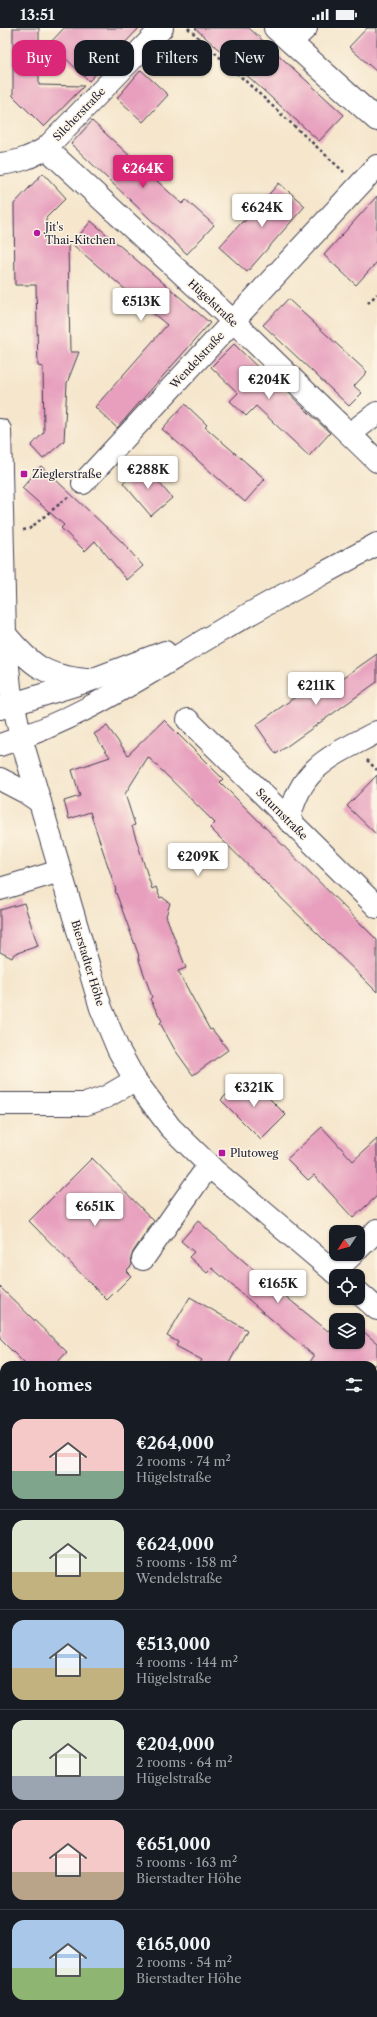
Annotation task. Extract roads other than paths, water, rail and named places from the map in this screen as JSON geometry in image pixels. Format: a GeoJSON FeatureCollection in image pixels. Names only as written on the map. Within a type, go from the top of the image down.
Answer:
{"type":"FeatureCollection","features":[{"type":"Feature","properties":{"kind":"street","name":"Silcherstraße"},"geometry":{"type":"LineString","coordinates":[[0,164],[30,158],[46,148],[162,28]]}},
{"type":"Feature","properties":{"kind":"street"},"geometry":{"type":"LineString","coordinates":[[275,28],[299,35],[377,120]]}},
{"type":"Feature","properties":{"kind":"street","name":"Hügelstraße"},"geometry":{"type":"LineString","coordinates":[[46,148],[233,321],[377,461]]}},
{"type":"Feature","properties":{"kind":"street","name":"Wendelstraße"},"geometry":{"type":"LineString","coordinates":[[83,483],[377,166]]}},
{"type":"Feature","properties":{"kind":"street"},"geometry":{"type":"LineString","coordinates":[[350,434],[377,412]]}},
{"type":"Feature","properties":{"kind":"street","name":"Bierstadter Höhe"},"geometry":{"type":"LineString","coordinates":[[0,430],[3,535],[1,563],[7,706],[21,738],[101,1008],[118,1049],[135,1080],[170,1127],[209,1165],[331,1269]]}},
{"type":"Feature","properties":{"kind":"street"},"geometry":{"type":"LineString","coordinates":[[0,745],[59,723],[100,702],[222,630],[377,544]]}},
{"type":"Feature","properties":{"kind":"street"},"geometry":{"type":"LineString","coordinates":[[7,706],[91,680],[222,630]]}},
{"type":"Feature","properties":{"kind":"street"},"geometry":{"type":"LineString","coordinates":[[5,634],[19,650],[45,671],[62,677],[91,680]]}},
{"type":"Feature","properties":{"kind":"street","name":"Saturnstraße"},"geometry":{"type":"LineString","coordinates":[[188,720],[377,907]]}},
{"type":"Feature","properties":{"kind":"street"},"geometry":{"type":"LineString","coordinates":[[289,821],[292,804],[307,776],[332,756],[377,732]]}},
{"type":"Feature","properties":{"kind":"street"},"geometry":{"type":"LineString","coordinates":[[0,779],[26,792],[40,802]]}},
{"type":"Feature","properties":{"kind":"street"},"geometry":{"type":"LineString","coordinates":[[0,889],[60,871]]}},
{"type":"Feature","properties":{"kind":"street"},"geometry":{"type":"LineString","coordinates":[[0,1104],[86,1104],[106,1097],[135,1080]]}},
{"type":"Feature","properties":{"kind":"street"},"geometry":{"type":"LineString","coordinates":[[143,1259],[209,1165]]}},
{"type":"Feature","properties":{"kind":"street"},"geometry":{"type":"LineString","coordinates":[[365,1242],[377,1230]]}},
{"type":"Feature","properties":{"kind":"street"},"geometry":{"type":"LineString","coordinates":[[341,1269],[347,1261]]}},
{"type":"Feature","properties":{"kind":"street"},"geometry":{"type":"LineString","coordinates":[[365,1298],[377,1309]]}},
{"type":"Feature","properties":{"kind":"place","name":"Jit's Thai-Kitchen"},"geometry":{"type":"Point","coordinates":[37,233]}},
{"type":"Feature","properties":{"kind":"place","name":"Zieglerstraße"},"geometry":{"type":"Point","coordinates":[24,474]}},
{"type":"Feature","properties":{"kind":"place","name":"Plutoweg"},"geometry":{"type":"Point","coordinates":[222,1153]}}]}
